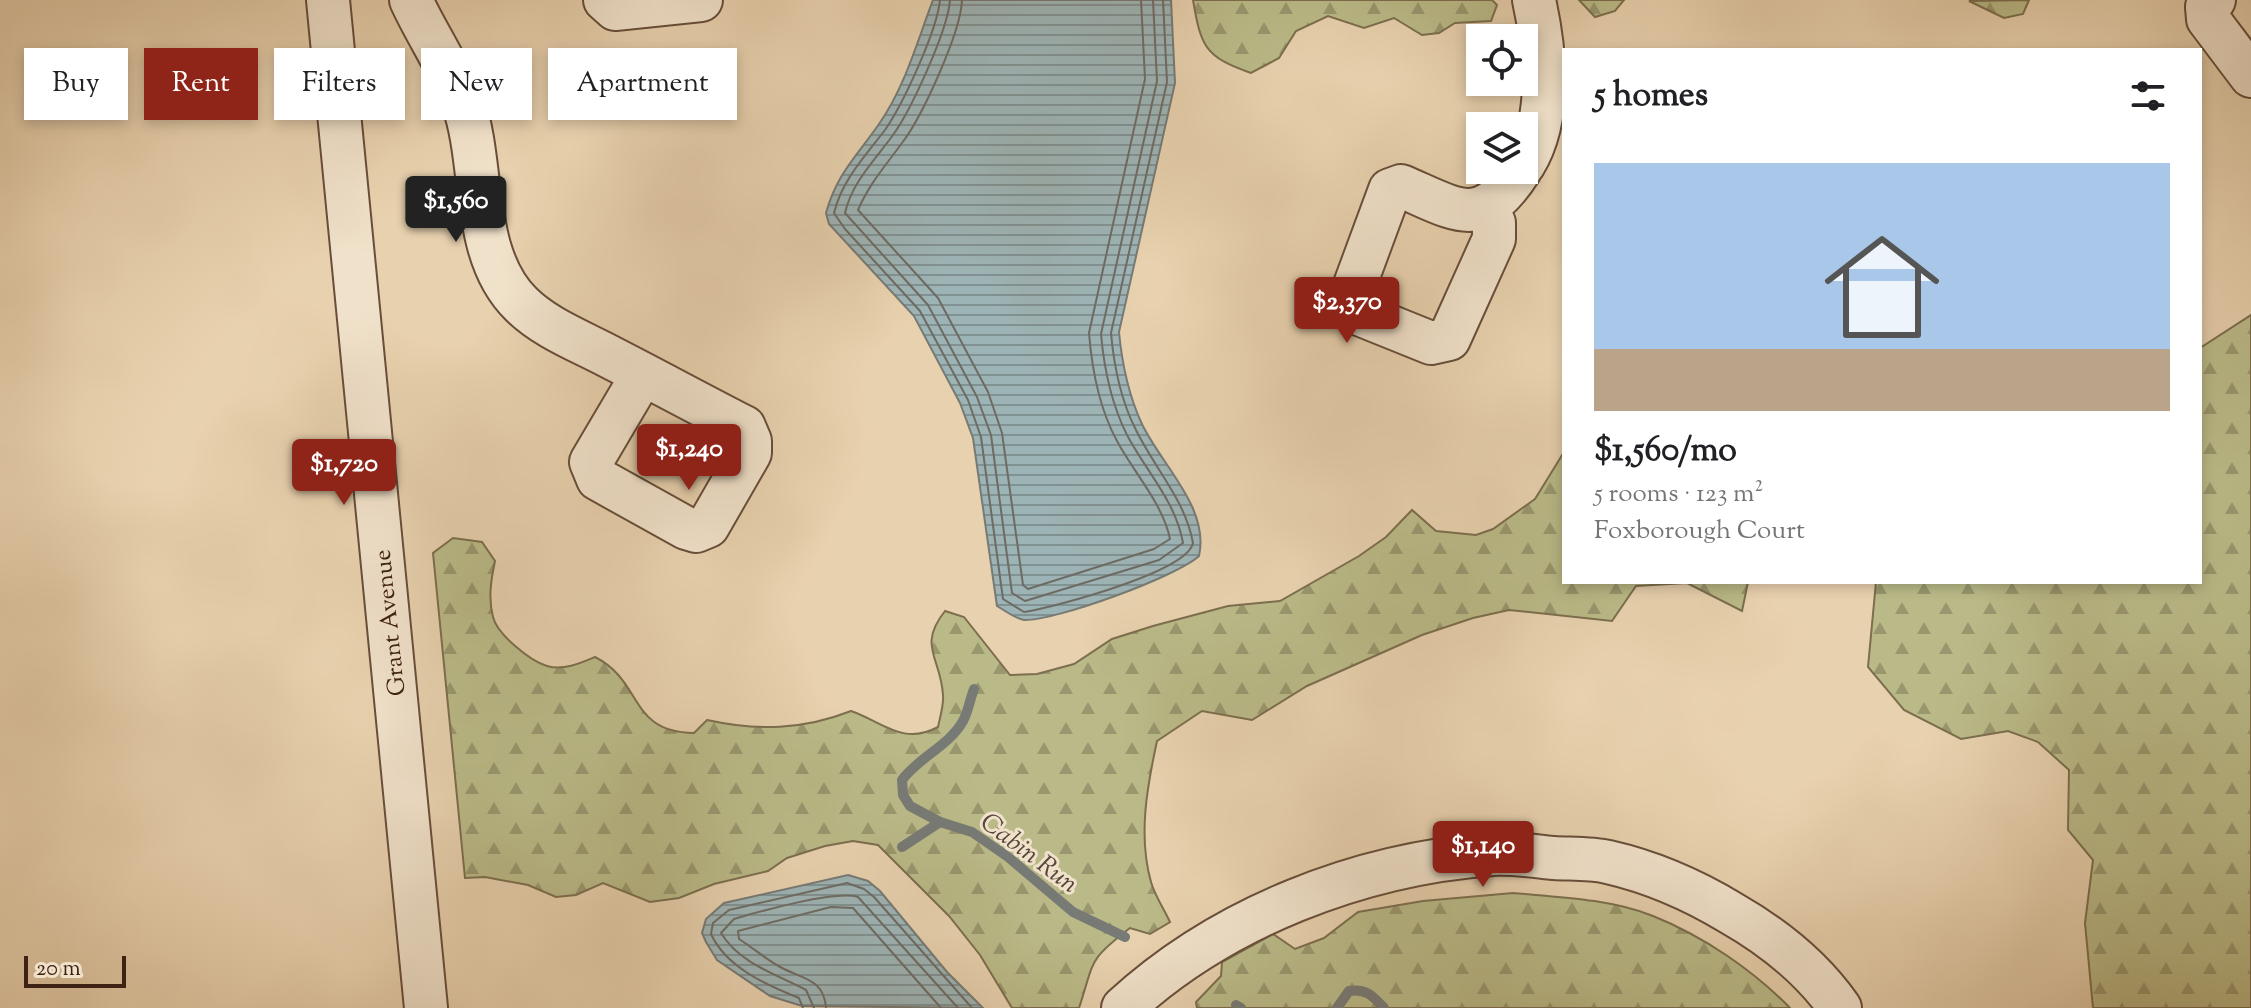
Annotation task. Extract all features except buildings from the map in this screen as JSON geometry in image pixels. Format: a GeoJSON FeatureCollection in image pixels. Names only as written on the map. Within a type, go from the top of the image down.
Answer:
{"type":"FeatureCollection","features":[{"type":"Feature","properties":{"kind":"street","name":"Grant Avenue"},"geometry":{"type":"LineString","coordinates":[[328,0],[426,1008]]}},
{"type":"Feature","properties":{"kind":"street"},"geometry":{"type":"LineString","coordinates":[[411,0],[438,46],[464,106],[477,196],[491,248],[508,287],[521,304],[548,325],[643,374]]}},
{"type":"Feature","properties":{"kind":"street"},"geometry":{"type":"LineString","coordinates":[[605,0],[615,9],[701,0]]}},
{"type":"Feature","properties":{"kind":"street"},"geometry":{"type":"LineString","coordinates":[[1534,0],[1552,128],[1538,146]]}},
{"type":"Feature","properties":{"kind":"street"},"geometry":{"type":"LineString","coordinates":[[2214,0],[2207,7],[2208,19],[2251,76]]}},
{"type":"Feature","properties":{"kind":"street"},"geometry":{"type":"LineString","coordinates":[[1484,208],[1494,204],[1509,184]]}},
{"type":"Feature","properties":{"kind":"street"},"geometry":{"type":"LineString","coordinates":[[1123,1008],[1183,958],[1235,926],[1314,894],[1417,865],[1495,854],[1607,861],[1687,887],[1767,934],[1826,988],[1840,1008]]}},
{"type":"Feature","properties":{"kind":"green space"},"geometry":{"type":"Polygon","coordinates":[[[1193,0],[1492,0],[1497,5],[1491,21],[1455,23],[1439,33],[1422,35],[1394,18],[1364,28],[1328,16],[1296,31],[1279,58],[1251,73],[1224,61],[1208,48],[1199,29],[1193,0]]]}},
{"type":"Feature","properties":{"kind":"green space"},"geometry":{"type":"Polygon","coordinates":[[[1579,0],[1624,0],[1615,11],[1595,17],[1579,0]]]}},
{"type":"Feature","properties":{"kind":"green space"},"geometry":{"type":"Polygon","coordinates":[[[2029,0],[2023,14],[2004,18],[1969,1],[2029,0]]]}},
{"type":"Feature","properties":{"kind":"green space"},"geometry":{"type":"Polygon","coordinates":[[[2251,315],[2251,1008],[2093,1008],[2085,923],[2093,860],[2068,830],[2069,770],[2038,742],[2008,731],[1961,739],[1904,710],[1868,667],[1876,584],[2202,584],[2202,347],[2251,315]]]}},
{"type":"Feature","properties":{"kind":"green space"},"geometry":{"type":"Polygon","coordinates":[[[1562,455],[1562,584],[1670,584],[1636,586],[1612,621],[1509,610],[1473,618],[1422,635],[1307,686],[1252,720],[1202,711],[1157,741],[1147,794],[1145,847],[1153,887],[1170,922],[1150,934],[1130,928],[1106,948],[1094,962],[1079,1008],[1012,1008],[980,955],[949,916],[878,845],[853,841],[825,846],[787,858],[768,871],[714,884],[679,898],[650,902],[603,883],[576,895],[556,897],[528,885],[485,877],[465,878],[433,553],[453,538],[482,542],[495,561],[491,589],[493,617],[515,646],[540,663],[559,668],[595,657],[611,667],[647,715],[658,724],[694,733],[707,720],[744,726],[780,727],[815,722],[851,711],[893,730],[914,734],[938,727],[943,695],[932,643],[937,623],[945,611],[964,617],[1010,675],[1037,674],[1074,664],[1112,639],[1153,626],[1228,606],[1280,601],[1359,556],[1386,537],[1412,510],[1436,531],[1476,535],[1493,529],[1535,499],[1562,455]]]}},
{"type":"Feature","properties":{"kind":"green space"},"geometry":{"type":"Polygon","coordinates":[[[1689,584],[1748,584],[1742,611],[1689,584]]]}},
{"type":"Feature","properties":{"kind":"green space"},"geometry":{"type":"Polygon","coordinates":[[[1513,893],[1602,902],[1653,916],[1690,933],[1726,955],[1760,980],[1790,1008],[1197,1008],[1196,1002],[1221,976],[1222,962],[1273,934],[1295,949],[1324,938],[1358,912],[1423,901],[1513,893]]]}},
{"type":"Feature","properties":{"kind":"water"},"geometry":{"type":"Polygon","coordinates":[[[933,0],[1171,0],[1175,83],[1119,332],[1126,378],[1136,411],[1149,438],[1190,503],[1197,520],[1199,556],[1142,586],[1087,606],[1039,618],[1024,620],[997,606],[973,438],[960,403],[914,316],[829,224],[826,213],[842,176],[896,95],[933,0]]]}},
{"type":"Feature","properties":{"kind":"water"},"geometry":{"type":"Polygon","coordinates":[[[848,875],[868,881],[880,891],[947,972],[983,1008],[802,1006],[770,996],[717,960],[702,933],[706,919],[724,903],[848,875]]]}},
{"type":"Feature","properties":{"kind":"waterway","name":"Cabin Run"},"geometry":{"type":"LineString","coordinates":[[974,689],[965,717],[957,730],[902,780],[903,795],[910,806],[940,822],[972,832],[1008,857],[1073,912],[1125,937]]}},
{"type":"Feature","properties":{"kind":"waterway"},"geometry":{"type":"LineString","coordinates":[[902,847],[940,822]]}},
{"type":"Feature","properties":{"kind":"waterway","name":"Cabin Run"},"geometry":{"type":"LineString","coordinates":[[1337,1008],[1349,991],[1355,990],[1369,994],[1384,1008]]}},
{"type":"Feature","properties":{"kind":"waterway","name":"Cabin Run"},"geometry":{"type":"LineString","coordinates":[[1236,1005],[1241,1008]]}}]}
